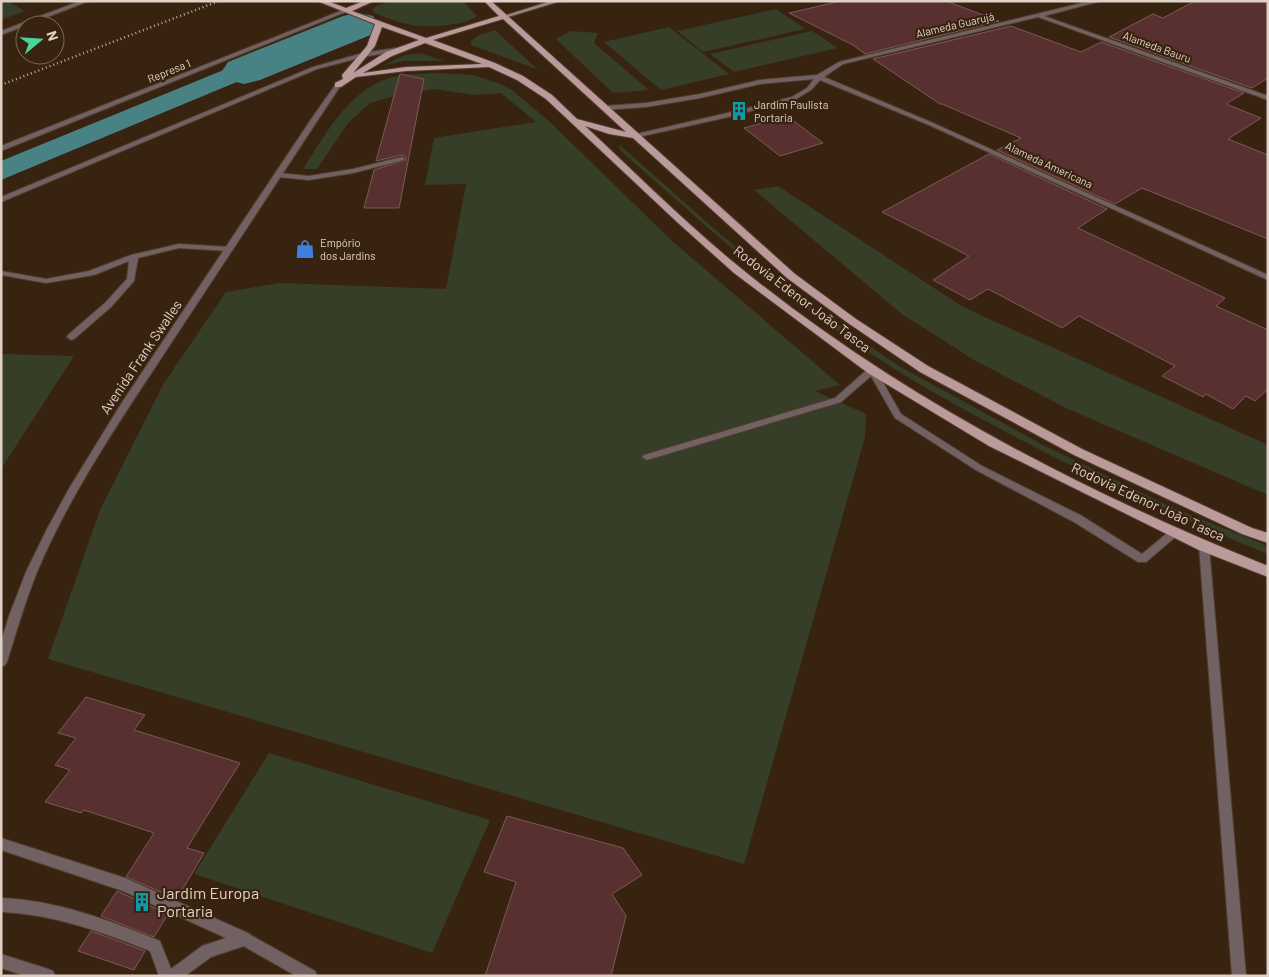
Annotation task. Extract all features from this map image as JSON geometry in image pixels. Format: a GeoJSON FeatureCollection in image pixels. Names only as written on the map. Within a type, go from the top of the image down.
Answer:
{"type":"FeatureCollection","features":[{"type":"Feature","properties":{"kind":"main road","name":"Rodovia Edenor João Tasca"},"geometry":{"type":"LineString","coordinates":[[320,1],[492,65],[520,78],[549,97],[680,220],[738,271],[872,370],[993,443],[1175,533],[1268,572]]}},
{"type":"Feature","properties":{"kind":"main road"},"geometry":{"type":"LineString","coordinates":[[345,11],[371,1]]}},
{"type":"Feature","properties":{"kind":"main road","name":"Rodovia Edenor João Tasca"},"geometry":{"type":"LineString","coordinates":[[487,1],[634,136],[791,276],[852,321],[924,369],[1078,452],[1247,531],[1268,538]]}},
{"type":"Feature","properties":{"kind":"main road"},"geometry":{"type":"LineString","coordinates":[[338,85],[352,78],[375,61],[403,48],[503,17]]}},
{"type":"Feature","properties":{"kind":"main road"},"geometry":{"type":"LineString","coordinates":[[338,85],[372,45],[378,34],[379,24]]}},
{"type":"Feature","properties":{"kind":"main road"},"geometry":{"type":"LineString","coordinates":[[352,78],[388,70],[426,66],[492,65]]}},
{"type":"Feature","properties":{"kind":"main road"},"geometry":{"type":"LineString","coordinates":[[573,120],[612,132],[634,136]]}},
{"type":"Feature","properties":{"kind":"street"},"geometry":{"type":"LineString","coordinates":[[1,33],[86,1]]}},
{"type":"Feature","properties":{"kind":"street"},"geometry":{"type":"LineString","coordinates":[[503,17],[558,1]]}},
{"type":"Feature","properties":{"kind":"street","name":"Alameda Guarujá"},"geometry":{"type":"LineString","coordinates":[[634,136],[794,98],[809,89],[819,77],[835,66],[860,58],[1098,1]]}},
{"type":"Feature","properties":{"kind":"street","name":"Represa 1"},"geometry":{"type":"LineString","coordinates":[[1,149],[345,11]]}},
{"type":"Feature","properties":{"kind":"street","name":"Alameda Bauru"},"geometry":{"type":"LineString","coordinates":[[1039,16],[1268,98]]}},
{"type":"Feature","properties":{"kind":"street"},"geometry":{"type":"LineString","coordinates":[[1,200],[315,68],[363,55],[403,48]]}},
{"type":"Feature","properties":{"kind":"street","name":"Alameda Guarujá"},"geometry":{"type":"LineString","coordinates":[[604,108],[646,105],[700,96],[760,82],[819,77]]}},
{"type":"Feature","properties":{"kind":"street","name":"Alameda Americana"},"geometry":{"type":"LineString","coordinates":[[819,77],[931,124],[1268,278]]}},
{"type":"Feature","properties":{"kind":"street","name":"Avenida Frank Swalles"},"geometry":{"type":"LineString","coordinates":[[1,662],[10,626],[34,565],[60,510],[102,440],[338,85]]}},
{"type":"Feature","properties":{"kind":"street"},"geometry":{"type":"LineString","coordinates":[[278,175],[309,178],[353,171],[402,159]]}},
{"type":"Feature","properties":{"kind":"street"},"geometry":{"type":"LineString","coordinates":[[1,273],[46,281],[91,273],[134,257],[179,246],[229,249]]}},
{"type":"Feature","properties":{"kind":"street"},"geometry":{"type":"LineString","coordinates":[[71,337],[108,305],[131,279],[134,257]]}},
{"type":"Feature","properties":{"kind":"street"},"geometry":{"type":"LineString","coordinates":[[647,457],[838,400],[872,370],[898,416],[979,468],[1078,519],[1142,559],[1175,533]]}},
{"type":"Feature","properties":{"kind":"street"},"geometry":{"type":"LineString","coordinates":[[1204,546],[1239,976]]}},
{"type":"Feature","properties":{"kind":"street"},"geometry":{"type":"LineString","coordinates":[[1,844],[125,885],[245,939],[310,976]]}},
{"type":"Feature","properties":{"kind":"street"},"geometry":{"type":"LineString","coordinates":[[1,905],[12,904],[58,913],[99,925],[155,946],[166,976]]}},
{"type":"Feature","properties":{"kind":"street"},"geometry":{"type":"LineString","coordinates":[[173,976],[207,951],[245,939]]}},
{"type":"Feature","properties":{"kind":"street"},"geometry":{"type":"LineString","coordinates":[[1,961],[48,976]]}},
{"type":"Feature","properties":{"kind":"green space"},"geometry":{"type":"Polygon","coordinates":[[[1,1],[7,1],[25,11],[1,20],[1,1]]]}},
{"type":"Feature","properties":{"kind":"green space"},"geometry":{"type":"Polygon","coordinates":[[[390,1],[463,1],[477,16],[459,23],[419,26],[392,20],[373,12],[373,9],[378,5],[390,1]]]}},
{"type":"Feature","properties":{"kind":"green space"},"geometry":{"type":"Polygon","coordinates":[[[776,9],[805,29],[703,52],[677,31],[776,9]]]}},
{"type":"Feature","properties":{"kind":"green space"},"geometry":{"type":"Polygon","coordinates":[[[669,27],[729,74],[661,90],[604,42],[669,27]]]}},
{"type":"Feature","properties":{"kind":"green space"},"geometry":{"type":"Polygon","coordinates":[[[495,30],[537,69],[471,45],[471,41],[477,36],[495,30]]]}},
{"type":"Feature","properties":{"kind":"green space"},"geometry":{"type":"Polygon","coordinates":[[[571,31],[598,33],[594,43],[649,90],[613,93],[556,39],[571,31]]]}},
{"type":"Feature","properties":{"kind":"green space"},"geometry":{"type":"Polygon","coordinates":[[[812,31],[838,48],[734,72],[710,54],[812,31]]]}},
{"type":"Feature","properties":{"kind":"green space"},"geometry":{"type":"Polygon","coordinates":[[[420,53],[444,61],[405,61],[384,65],[405,55],[420,53]]]}},
{"type":"Feature","properties":{"kind":"green space"},"geometry":{"type":"Polygon","coordinates":[[[438,73],[474,75],[512,90],[549,121],[672,241],[840,385],[815,391],[866,414],[865,437],[744,864],[48,659],[100,510],[164,383],[226,292],[280,283],[446,289],[466,184],[425,185],[434,138],[536,122],[501,93],[474,95],[434,89],[401,94],[370,103],[348,123],[317,169],[303,169],[329,129],[349,104],[361,93],[374,84],[395,76],[438,73]]]}},
{"type":"Feature","properties":{"kind":"green space"},"geometry":{"type":"Polygon","coordinates":[[[618,146],[621,146],[719,233],[762,268],[812,306],[899,366],[1043,445],[1171,507],[1268,546],[1268,554],[1168,511],[1070,465],[974,415],[894,369],[844,336],[778,287],[683,206],[621,151],[618,146]]]}},
{"type":"Feature","properties":{"kind":"green space"},"geometry":{"type":"Polygon","coordinates":[[[778,186],[963,307],[1268,445],[1268,495],[1068,409],[974,360],[902,314],[754,190],[778,186]]]}},
{"type":"Feature","properties":{"kind":"green space"},"geometry":{"type":"Polygon","coordinates":[[[1,354],[74,356],[1,469],[1,354]]]}},
{"type":"Feature","properties":{"kind":"green space"},"geometry":{"type":"Polygon","coordinates":[[[269,753],[490,820],[432,953],[194,874],[269,753]]]}},
{"type":"Feature","properties":{"kind":"water"},"geometry":{"type":"Polygon","coordinates":[[[326,28],[343,38],[1,180],[1,161],[326,28]]]}},
{"type":"Feature","properties":{"kind":"building"},"geometry":{"type":"Polygon","coordinates":[[[841,1],[946,1],[999,21],[865,54],[853,45],[789,13],[841,1]]]}},
{"type":"Feature","properties":{"kind":"building"},"geometry":{"type":"Polygon","coordinates":[[[1195,1],[1268,1],[1268,78],[1252,88],[1109,37],[1153,14],[1163,18],[1195,1]]]}},
{"type":"Feature","properties":{"kind":"building"},"geometry":{"type":"Polygon","coordinates":[[[1011,26],[1081,52],[1101,42],[1244,93],[1226,104],[1261,118],[1228,139],[1268,155],[1268,239],[1142,188],[1115,204],[997,150],[1021,138],[940,104],[873,59],[1011,26]]]}},
{"type":"Feature","properties":{"kind":"building"},"geometry":{"type":"Polygon","coordinates":[[[400,74],[424,79],[399,208],[364,208],[374,170],[406,160],[405,156],[402,155],[376,161],[400,74]]]}},
{"type":"Feature","properties":{"kind":"building"},"geometry":{"type":"Polygon","coordinates":[[[787,116],[823,143],[780,156],[744,128],[787,116]]]}},
{"type":"Feature","properties":{"kind":"building"},"geometry":{"type":"Polygon","coordinates":[[[989,154],[1107,209],[1078,228],[1225,298],[1216,306],[1268,330],[1268,389],[1255,401],[1246,396],[1233,409],[1206,394],[1203,397],[1162,376],[1175,366],[1079,316],[1062,328],[988,289],[970,300],[933,280],[969,256],[882,212],[989,154]]]}},
{"type":"Feature","properties":{"kind":"building"},"geometry":{"type":"Polygon","coordinates":[[[86,697],[145,715],[134,730],[240,763],[187,848],[204,853],[177,899],[126,877],[154,833],[84,810],[81,813],[45,802],[70,770],[55,765],[76,738],[58,733],[86,697]]]}},
{"type":"Feature","properties":{"kind":"building"},"geometry":{"type":"Polygon","coordinates":[[[507,816],[623,848],[642,875],[612,894],[626,916],[611,976],[485,976],[516,882],[484,872],[507,816]]]}},
{"type":"Feature","properties":{"kind":"building"},"geometry":{"type":"Polygon","coordinates":[[[117,891],[168,914],[154,937],[101,916],[117,891]]]}},
{"type":"Feature","properties":{"kind":"building"},"geometry":{"type":"Polygon","coordinates":[[[91,931],[145,951],[134,970],[78,951],[91,931]]]}},
{"type":"Feature","properties":{"kind":"waterway"},"geometry":{"type":"LineString","coordinates":[[244,71],[358,25]]}},
{"type":"Feature","properties":{"kind":"railway"},"geometry":{"type":"LineString","coordinates":[[1,85],[219,1]]}},
{"type":"Feature","properties":{"kind":"place","name":"Jardim Paulista Portaria"},"geometry":{"type":"Point","coordinates":[739,111]}},
{"type":"Feature","properties":{"kind":"place","name":"Empório dos Jardins"},"geometry":{"type":"Point","coordinates":[305,249]}},
{"type":"Feature","properties":{"kind":"place","name":"Jardim Europa Portaria"},"geometry":{"type":"Point","coordinates":[142,902]}}]}
